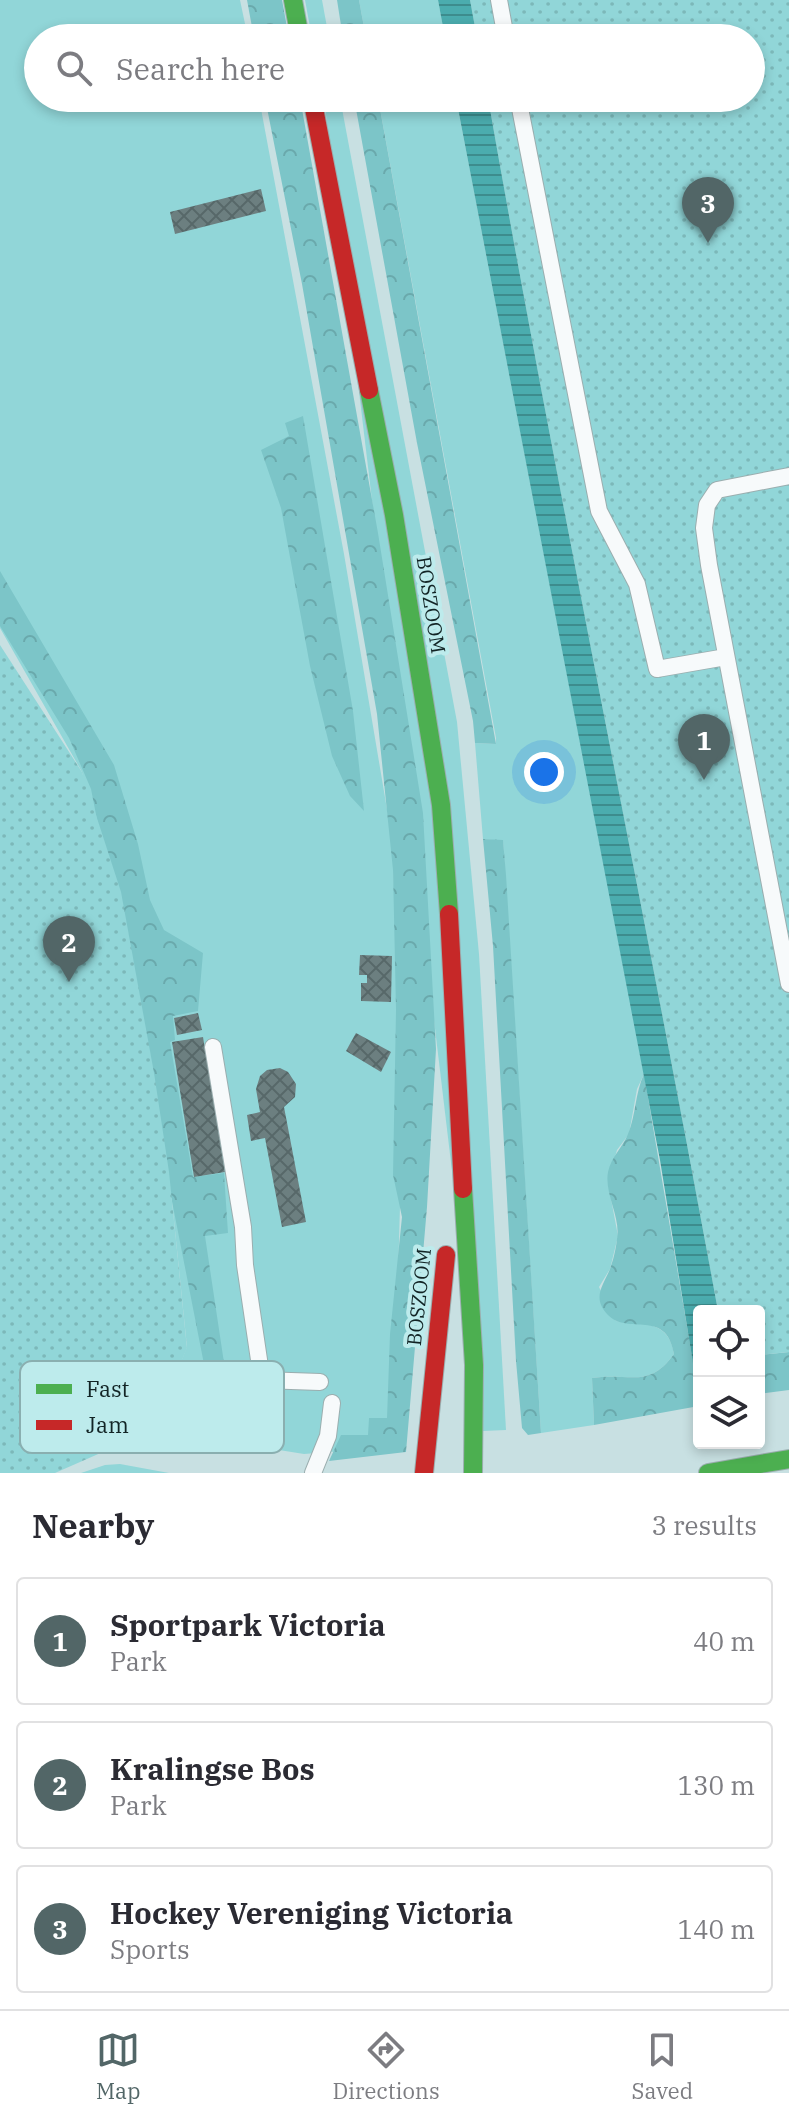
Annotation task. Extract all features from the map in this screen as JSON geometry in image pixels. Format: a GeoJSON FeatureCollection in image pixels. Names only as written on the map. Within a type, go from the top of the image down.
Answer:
{"type":"FeatureCollection","features":[{"type":"Feature","properties":{"kind":"main road"},"geometry":{"type":"LineString","coordinates":[[293,0],[297,24]]}},
{"type":"Feature","properties":{"kind":"main road","name":"BOSZOOM"},"geometry":{"type":"LineString","coordinates":[[315,112],[394,515],[441,805],[474,1365],[473,1473]]}},
{"type":"Feature","properties":{"kind":"main road","name":"BOSZOOM"},"geometry":{"type":"LineString","coordinates":[[424,1473],[459,1126]]}},
{"type":"Feature","properties":{"kind":"main road"},"geometry":{"type":"LineString","coordinates":[[708,1473],[789,1459]]}},
{"type":"Feature","properties":{"kind":"lane"},"geometry":{"type":"LineString","coordinates":[[499,0],[503,24]]}},
{"type":"Feature","properties":{"kind":"lane"},"geometry":{"type":"LineString","coordinates":[[521,112],[599,511],[637,584],[657,669],[726,657]]}},
{"type":"Feature","properties":{"kind":"lane"},"geometry":{"type":"LineString","coordinates":[[789,476],[717,490],[707,505],[704,528],[789,984]]}},
{"type":"Feature","properties":{"kind":"lane"},"geometry":{"type":"LineString","coordinates":[[213,1047],[243,1227],[245,1265],[259,1361]]}},
{"type":"Feature","properties":{"kind":"lane"},"geometry":{"type":"LineString","coordinates":[[284,1381],[320,1382]]}},
{"type":"Feature","properties":{"kind":"lane"},"geometry":{"type":"LineString","coordinates":[[313,1473],[328,1436],[332,1403]]}},
{"type":"Feature","properties":{"kind":"shaded area"},"geometry":{"type":"Polygon","coordinates":[[[0,0],[240,0],[245,24],[24,24],[24,112],[262,112],[344,554],[392,839],[403,1104],[393,1447],[304,1454],[284,1451],[284,1361],[181,1361],[187,1347],[169,1172],[82,772],[0,628],[0,0]]]}},
{"type":"Feature","properties":{"kind":"shaded area"},"geometry":{"type":"Polygon","coordinates":[[[305,0],[322,0],[326,24],[309,24],[305,0]]]}},
{"type":"Feature","properties":{"kind":"shaded area"},"geometry":{"type":"Polygon","coordinates":[[[359,0],[438,0],[442,24],[363,24],[359,0]]]}},
{"type":"Feature","properties":{"kind":"shaded area"},"geometry":{"type":"Polygon","coordinates":[[[438,0],[470,0],[474,24],[442,24],[438,0]]]}},
{"type":"Feature","properties":{"kind":"shaded area"},"geometry":{"type":"Polygon","coordinates":[[[470,0],[789,0],[789,1352],[765,1354],[765,1305],[717,1305],[491,112],[765,112],[765,24],[474,24],[470,0]]]}},
{"type":"Feature","properties":{"kind":"shaded area"},"geometry":{"type":"Polygon","coordinates":[[[326,112],[343,112],[457,722],[479,954],[506,1430],[483,1431],[326,112]]]}},
{"type":"Feature","properties":{"kind":"shaded area"},"geometry":{"type":"Polygon","coordinates":[[[381,112],[459,112],[644,1074],[637,1089],[629,1134],[617,1150],[608,1183],[618,1236],[610,1269],[599,1287],[616,1321],[654,1326],[667,1335],[674,1354],[665,1365],[647,1376],[592,1378],[594,1425],[541,1433],[503,841],[483,839],[475,743],[496,744],[381,112]]]}},
{"type":"Feature","properties":{"kind":"shaded area"},"geometry":{"type":"Polygon","coordinates":[[[459,112],[491,112],[717,1305],[693,1305],[693,1363],[660,1160],[459,112]]]}},
{"type":"Feature","properties":{"kind":"shaded area"},"geometry":{"type":"Polygon","coordinates":[[[0,645],[82,772],[121,892],[169,1172],[187,1348],[182,1361],[20,1361],[20,1453],[101,1453],[55,1473],[0,1473],[0,645]]]}},
{"type":"Feature","properties":{"kind":"shaded area"},"geometry":{"type":"Polygon","coordinates":[[[120,1464],[169,1473],[81,1473],[120,1464]]]}},
{"type":"Feature","properties":{"kind":"green space"},"geometry":{"type":"Polygon","coordinates":[[[247,0],[282,0],[286,24],[251,24],[247,0]]]}},
{"type":"Feature","properties":{"kind":"green space"},"geometry":{"type":"Polygon","coordinates":[[[337,0],[359,0],[363,24],[341,24],[337,0]]]}},
{"type":"Feature","properties":{"kind":"green space"},"geometry":{"type":"Polygon","coordinates":[[[268,112],[303,112],[378,533],[423,813],[436,1049],[427,1207],[406,1452],[329,1461],[341,1435],[368,1435],[369,1418],[387,1418],[390,1334],[402,1217],[393,1175],[396,1010],[393,870],[377,714],[302,284],[268,112]]]}},
{"type":"Feature","properties":{"kind":"green space"},"geometry":{"type":"Polygon","coordinates":[[[357,112],[381,112],[496,744],[475,743],[357,112]]]}},
{"type":"Feature","properties":{"kind":"green space"},"geometry":{"type":"Polygon","coordinates":[[[303,416],[353,711],[364,811],[350,796],[332,756],[310,666],[281,508],[261,450],[289,436],[285,423],[303,416]]]}},
{"type":"Feature","properties":{"kind":"green space"},"geometry":{"type":"Polygon","coordinates":[[[0,571],[114,765],[138,844],[150,900],[164,930],[203,953],[198,1011],[173,1016],[175,1040],[170,1042],[193,1177],[224,1173],[228,1233],[205,1236],[224,1361],[203,1361],[91,789],[69,738],[0,626],[0,571]]]}},
{"type":"Feature","properties":{"kind":"green space"},"geometry":{"type":"Polygon","coordinates":[[[483,839],[503,840],[506,875],[541,1433],[528,1435],[522,1428],[516,1361],[493,946],[483,839]]]}},
{"type":"Feature","properties":{"kind":"green space"},"geometry":{"type":"Polygon","coordinates":[[[644,1074],[693,1362],[693,1407],[594,1425],[592,1378],[647,1376],[665,1365],[674,1354],[670,1340],[663,1331],[616,1320],[607,1314],[600,1302],[618,1231],[608,1189],[608,1172],[628,1134],[644,1074]]]}},
{"type":"Feature","properties":{"kind":"green space"},"geometry":{"type":"Polygon","coordinates":[[[789,1352],[789,1390],[765,1393],[765,1354],[789,1352]]]}},
{"type":"Feature","properties":{"kind":"building"},"geometry":{"type":"Polygon","coordinates":[[[261,189],[266,211],[175,234],[170,212],[261,189]]]}},
{"type":"Feature","properties":{"kind":"building"},"geometry":{"type":"Polygon","coordinates":[[[360,955],[392,956],[391,1002],[361,1001],[361,983],[367,983],[367,975],[359,975],[360,955]]]}},
{"type":"Feature","properties":{"kind":"building"},"geometry":{"type":"Polygon","coordinates":[[[198,1013],[202,1030],[177,1035],[174,1018],[198,1013]]]}},
{"type":"Feature","properties":{"kind":"building"},"geometry":{"type":"Polygon","coordinates":[[[356,1033],[391,1052],[381,1072],[346,1051],[356,1033]]]}},
{"type":"Feature","properties":{"kind":"building"},"geometry":{"type":"Polygon","coordinates":[[[203,1037],[225,1172],[194,1177],[172,1042],[203,1037]]]}},
{"type":"Feature","properties":{"kind":"building"},"geometry":{"type":"Polygon","coordinates":[[[280,1068],[288,1072],[296,1084],[295,1097],[284,1107],[306,1222],[282,1227],[265,1138],[251,1141],[247,1115],[260,1112],[256,1089],[260,1076],[267,1070],[280,1068]]]}},
{"type":"Feature","properties":{"kind":"traffic: fast"},"geometry":{"type":"LineString","coordinates":[[293,0],[297,24]]}},
{"type":"Feature","properties":{"kind":"traffic: fast"},"geometry":{"type":"LineString","coordinates":[[369,390],[394,515],[441,805],[449,914]]}},
{"type":"Feature","properties":{"kind":"traffic: fast"},"geometry":{"type":"LineString","coordinates":[[463,1189],[474,1365],[473,1473]]}},
{"type":"Feature","properties":{"kind":"traffic: fast"},"geometry":{"type":"LineString","coordinates":[[708,1473],[789,1459]]}},
{"type":"Feature","properties":{"kind":"traffic: jam"},"geometry":{"type":"LineString","coordinates":[[315,112],[369,390]]}},
{"type":"Feature","properties":{"kind":"traffic: jam"},"geometry":{"type":"LineString","coordinates":[[449,914],[463,1189]]}},
{"type":"Feature","properties":{"kind":"traffic: jam"},"geometry":{"type":"LineString","coordinates":[[424,1473],[446,1255]]}},
{"type":"Feature","properties":{"kind":"place","name":"Hockey Vereniging Victoria"},"geometry":{"type":"Point","coordinates":[708,243]}},
{"type":"Feature","properties":{"kind":"place","name":"Sportpark Victoria"},"geometry":{"type":"Point","coordinates":[704,780]}},
{"type":"Feature","properties":{"kind":"place","name":"Kralingse Bos"},"geometry":{"type":"Point","coordinates":[69,982]}}]}
